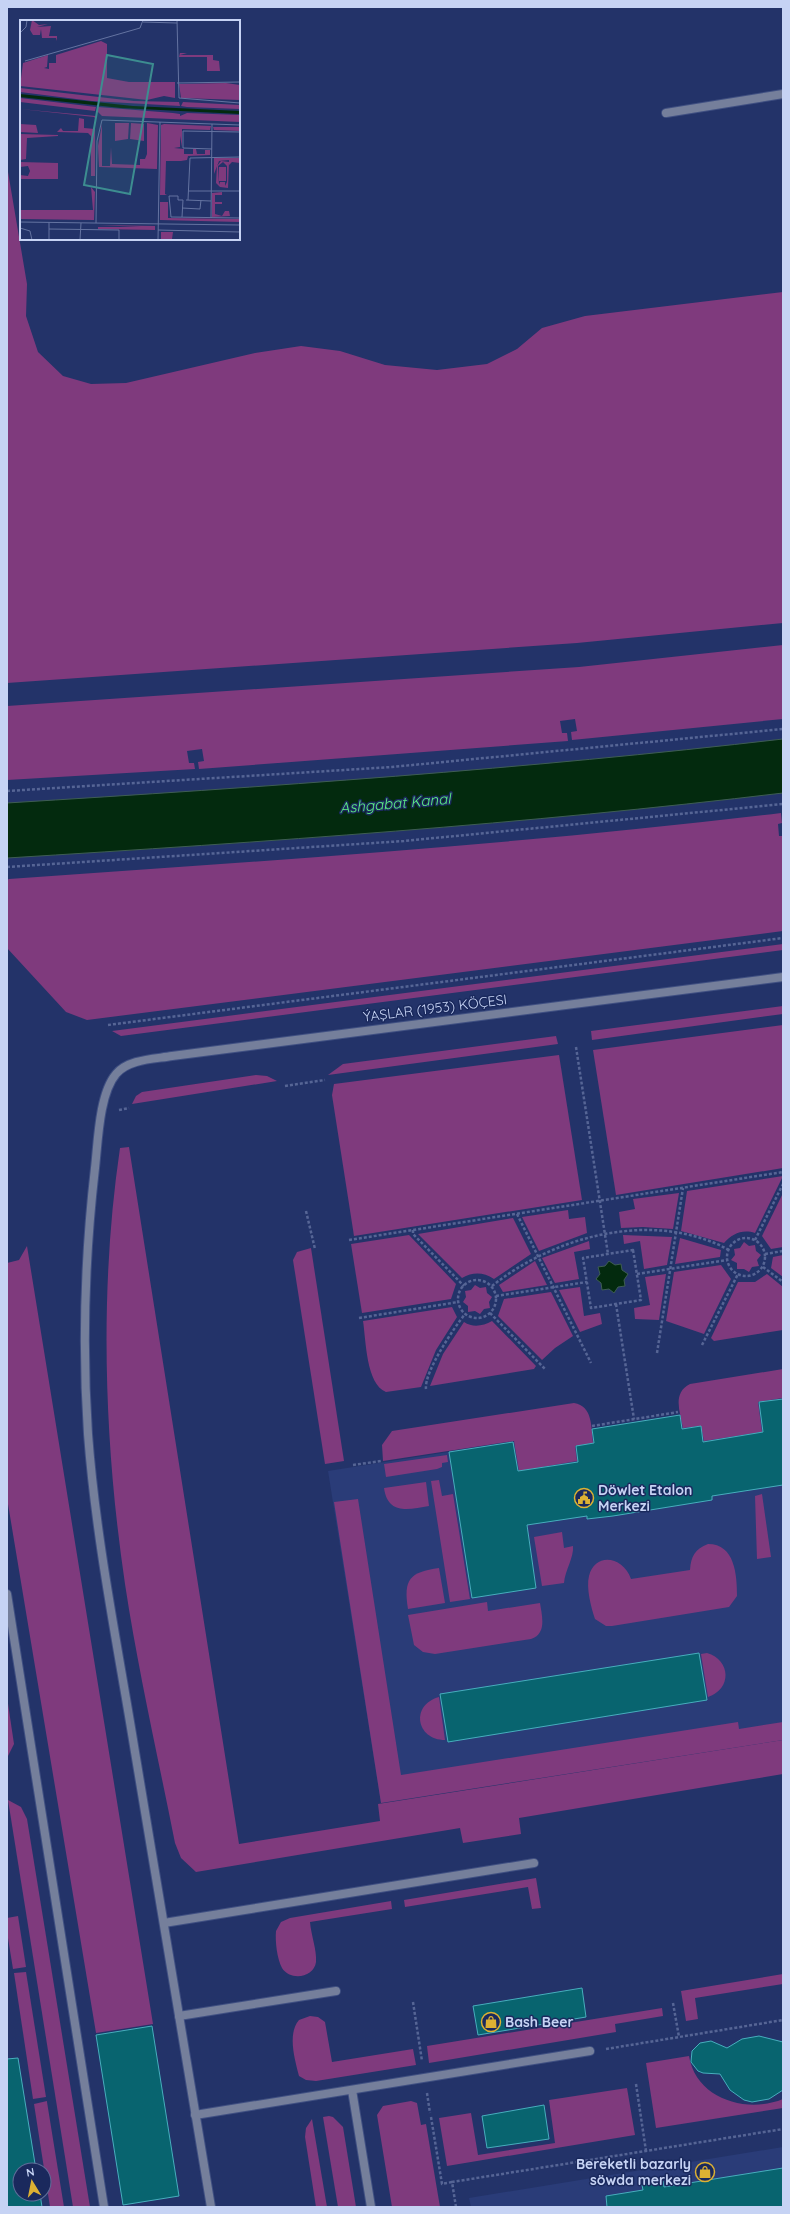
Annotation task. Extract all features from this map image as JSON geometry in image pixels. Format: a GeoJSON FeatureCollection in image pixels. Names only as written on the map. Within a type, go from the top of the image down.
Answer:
{"type":"FeatureCollection","features":[{"type":"Feature","properties":{"kind":"street"},"geometry":{"type":"LineString","coordinates":[[666,113],[783,94]]}},
{"type":"Feature","properties":{"kind":"street","name":"ÝAŞLAR (1953) KÖÇESI"},"geometry":{"type":"LineString","coordinates":[[210,2207],[99,1527],[88,1434],[87,1262],[98,1138],[107,1094],[115,1075],[125,1066],[138,1062],[783,977]]}},
{"type":"Feature","properties":{"kind":"street"},"geometry":{"type":"LineString","coordinates":[[7,1594],[104,2207]]}},
{"type":"Feature","properties":{"kind":"street"},"geometry":{"type":"LineString","coordinates":[[164,1923],[534,1863]]}},
{"type":"Feature","properties":{"kind":"street"},"geometry":{"type":"LineString","coordinates":[[179,2016],[336,1991]]}},
{"type":"Feature","properties":{"kind":"street"},"geometry":{"type":"LineString","coordinates":[[195,2115],[590,2052]]}},
{"type":"Feature","properties":{"kind":"street"},"geometry":{"type":"LineString","coordinates":[[352,2090],[371,2207]]}},
{"type":"Feature","properties":{"kind":"path"},"geometry":{"type":"LineString","coordinates":[[7,792],[392,767],[783,729]]}},
{"type":"Feature","properties":{"kind":"path"},"geometry":{"type":"LineString","coordinates":[[7,867],[404,841],[783,804]]}},
{"type":"Feature","properties":{"kind":"path"},"geometry":{"type":"LineString","coordinates":[[108,1025],[783,938]]}},
{"type":"Feature","properties":{"kind":"path"},"geometry":{"type":"LineString","coordinates":[[576,1047],[608,1254]]}},
{"type":"Feature","properties":{"kind":"path"},"geometry":{"type":"LineString","coordinates":[[285,1086],[325,1080]]}},
{"type":"Feature","properties":{"kind":"path"},"geometry":{"type":"LineString","coordinates":[[349,1240],[783,1172]]}},
{"type":"Feature","properties":{"kind":"path"},"geometry":{"type":"LineString","coordinates":[[755,1240],[783,1184]]}},
{"type":"Feature","properties":{"kind":"path"},"geometry":{"type":"LineString","coordinates":[[657,1353],[683,1188]]}},
{"type":"Feature","properties":{"kind":"path"},"geometry":{"type":"LineString","coordinates":[[306,1211],[315,1249]]}},
{"type":"Feature","properties":{"kind":"path"},"geometry":{"type":"LineString","coordinates":[[517,1214],[591,1363]]}},
{"type":"Feature","properties":{"kind":"path"},"geometry":{"type":"LineString","coordinates":[[413,1230],[413,1234],[464,1286]]}},
{"type":"Feature","properties":{"kind":"path"},"geometry":{"type":"LineString","coordinates":[[492,1286],[516,1268],[537,1256],[568,1243],[605,1234],[643,1231],[676,1234],[700,1239],[729,1250]]}},
{"type":"Feature","properties":{"kind":"path"},"geometry":{"type":"LineString","coordinates":[[748,1238],[755,1240],[761,1245],[765,1254],[763,1267],[754,1275],[744,1276],[738,1274],[731,1269],[727,1260],[729,1250],[738,1240],[748,1238]]}},
{"type":"Feature","properties":{"kind":"path"},"geometry":{"type":"LineString","coordinates":[[633,1250],[641,1300],[591,1308],[583,1258],[608,1254],[633,1250]]}},
{"type":"Feature","properties":{"kind":"path"},"geometry":{"type":"LineString","coordinates":[[765,1254],[783,1252]]}},
{"type":"Feature","properties":{"kind":"path"},"geometry":{"type":"LineString","coordinates":[[637,1274],[727,1260]]}},
{"type":"Feature","properties":{"kind":"path"},"geometry":{"type":"LineString","coordinates":[[763,1267],[783,1282]]}},
{"type":"Feature","properties":{"kind":"path"},"geometry":{"type":"LineString","coordinates":[[702,1345],[738,1274]]}},
{"type":"Feature","properties":{"kind":"path"},"geometry":{"type":"LineString","coordinates":[[479,1280],[492,1286],[496,1296],[495,1306],[490,1313],[480,1318],[470,1317],[464,1314],[458,1302],[459,1293],[464,1286],[469,1282],[479,1280]]}},
{"type":"Feature","properties":{"kind":"path"},"geometry":{"type":"LineString","coordinates":[[496,1296],[587,1282]]}},
{"type":"Feature","properties":{"kind":"path"},"geometry":{"type":"LineString","coordinates":[[359,1318],[458,1302]]}},
{"type":"Feature","properties":{"kind":"path"},"geometry":{"type":"LineString","coordinates":[[616,1304],[634,1419]]}},
{"type":"Feature","properties":{"kind":"path"},"geometry":{"type":"LineString","coordinates":[[490,1313],[546,1370]]}},
{"type":"Feature","properties":{"kind":"path"},"geometry":{"type":"LineString","coordinates":[[426,1389],[432,1369],[440,1352],[464,1314]]}},
{"type":"Feature","properties":{"kind":"path"},"geometry":{"type":"LineString","coordinates":[[592,1426],[678,1412]]}},
{"type":"Feature","properties":{"kind":"path"},"geometry":{"type":"LineString","coordinates":[[353,1465],[381,1461]]}},
{"type":"Feature","properties":{"kind":"path"},"geometry":{"type":"LineString","coordinates":[[413,2002],[421,2057]]}},
{"type":"Feature","properties":{"kind":"path"},"geometry":{"type":"LineString","coordinates":[[673,2003],[679,2037]]}},
{"type":"Feature","properties":{"kind":"path"},"geometry":{"type":"LineString","coordinates":[[590,2052],[783,2020]]}},
{"type":"Feature","properties":{"kind":"path"},"geometry":{"type":"LineString","coordinates":[[636,2084],[646,2151]]}},
{"type":"Feature","properties":{"kind":"path"},"geometry":{"type":"LineString","coordinates":[[431,2117],[442,2184],[783,2129]]}},
{"type":"Feature","properties":{"kind":"path"},"geometry":{"type":"LineString","coordinates":[[452,2182],[456,2207]]}},
{"type":"Feature","properties":{"kind":"shaded area"},"geometry":{"type":"Polygon","coordinates":[[[7,166],[27,284],[26,316],[38,352],[63,376],[91,384],[126,383],[255,353],[301,346],[340,351],[385,365],[437,370],[487,364],[517,349],[542,328],[585,316],[783,292],[783,623],[577,643],[7,683],[7,166]]]}},
{"type":"Feature","properties":{"kind":"shaded area"},"geometry":{"type":"Polygon","coordinates":[[[783,645],[783,719],[572,740],[571,732],[577,731],[575,719],[560,721],[562,733],[567,733],[568,741],[199,769],[198,762],[204,761],[202,749],[187,751],[189,763],[194,763],[195,769],[7,780],[7,706],[579,667],[783,645]]]}},
{"type":"Feature","properties":{"kind":"shaded area"},"geometry":{"type":"Polygon","coordinates":[[[781,813],[782,823],[778,824],[779,836],[783,836],[783,931],[87,1020],[66,1012],[7,948],[7,880],[9,879],[492,843],[781,813]]]}},
{"type":"Feature","properties":{"kind":"shaded area"},"geometry":{"type":"Polygon","coordinates":[[[783,944],[783,950],[121,1036],[112,1031],[783,944]]]}},
{"type":"Feature","properties":{"kind":"shaded area"},"geometry":{"type":"Polygon","coordinates":[[[783,1006],[783,1014],[592,1040],[591,1031],[783,1006]]]}},
{"type":"Feature","properties":{"kind":"shaded area"},"geometry":{"type":"Polygon","coordinates":[[[783,1025],[783,1168],[616,1195],[593,1050],[783,1025]]]}},
{"type":"Feature","properties":{"kind":"shaded area"},"geometry":{"type":"Polygon","coordinates":[[[556,1036],[558,1044],[328,1075],[343,1064],[556,1036]]]}},
{"type":"Feature","properties":{"kind":"shaded area"},"geometry":{"type":"Polygon","coordinates":[[[559,1055],[582,1200],[354,1236],[332,1095],[334,1084],[559,1055]]]}},
{"type":"Feature","properties":{"kind":"shaded area"},"geometry":{"type":"Polygon","coordinates":[[[256,1075],[267,1076],[277,1081],[132,1104],[136,1096],[142,1092],[256,1075]]]}},
{"type":"Feature","properties":{"kind":"shaded area"},"geometry":{"type":"Polygon","coordinates":[[[129,1147],[239,1844],[380,1821],[378,1804],[783,1740],[783,1774],[519,1818],[521,1834],[463,1843],[460,1828],[196,1872],[181,1858],[175,1843],[136,1649],[125,1584],[112,1476],[107,1366],[109,1256],[113,1202],[120,1148],[129,1147]]]}},
{"type":"Feature","properties":{"kind":"shaded area"},"geometry":{"type":"Polygon","coordinates":[[[783,1176],[755,1233],[738,1233],[730,1237],[724,1243],[681,1231],[687,1191],[783,1176]]]}},
{"type":"Feature","properties":{"kind":"shaded area"},"geometry":{"type":"Polygon","coordinates":[[[679,1193],[673,1229],[643,1227],[621,1228],[619,1212],[635,1209],[633,1199],[679,1193]]]}},
{"type":"Feature","properties":{"kind":"shaded area"},"geometry":{"type":"Polygon","coordinates":[[[783,1193],[783,1247],[771,1249],[762,1236],[783,1193]]]}},
{"type":"Feature","properties":{"kind":"shaded area"},"geometry":{"type":"Polygon","coordinates":[[[568,1210],[569,1219],[585,1217],[587,1233],[539,1251],[522,1217],[568,1210]]]}},
{"type":"Feature","properties":{"kind":"shaded area"},"geometry":{"type":"Polygon","coordinates":[[[513,1218],[531,1254],[494,1279],[482,1274],[470,1275],[462,1278],[418,1234],[513,1218]]]}},
{"type":"Feature","properties":{"kind":"shaded area"},"geometry":{"type":"Polygon","coordinates":[[[409,1235],[456,1284],[451,1299],[362,1313],[351,1244],[409,1235]]]}},
{"type":"Feature","properties":{"kind":"shaded area"},"geometry":{"type":"Polygon","coordinates":[[[623,1235],[672,1237],[667,1265],[644,1269],[640,1241],[624,1244],[623,1235]]]}},
{"type":"Feature","properties":{"kind":"shaded area"},"geometry":{"type":"Polygon","coordinates":[[[680,1238],[721,1250],[720,1257],[675,1264],[680,1238]]]}},
{"type":"Feature","properties":{"kind":"shaded area"},"geometry":{"type":"Polygon","coordinates":[[[589,1241],[590,1249],[574,1252],[579,1279],[555,1283],[542,1258],[589,1241]]]}},
{"type":"Feature","properties":{"kind":"shaded area"},"geometry":{"type":"Polygon","coordinates":[[[744,1242],[749,1246],[755,1245],[756,1251],[761,1255],[757,1260],[759,1266],[752,1267],[749,1272],[744,1269],[737,1269],[737,1263],[731,1260],[735,1255],[734,1249],[740,1248],[744,1242]]]}},
{"type":"Feature","properties":{"kind":"shaded area"},"geometry":{"type":"Polygon","coordinates":[[[27,1246],[153,2024],[96,2033],[7,1498],[7,1263],[19,1260],[27,1246]]]}},
{"type":"Feature","properties":{"kind":"shaded area"},"geometry":{"type":"Polygon","coordinates":[[[311,1248],[344,1461],[325,1464],[293,1260],[297,1252],[311,1248]]]}},
{"type":"Feature","properties":{"kind":"shaded area"},"geometry":{"type":"Polygon","coordinates":[[[783,1255],[783,1277],[771,1268],[773,1257],[783,1255]]]}},
{"type":"Feature","properties":{"kind":"shaded area"},"geometry":{"type":"Polygon","coordinates":[[[535,1261],[547,1285],[503,1292],[499,1285],[535,1261]]]}},
{"type":"Feature","properties":{"kind":"shaded area"},"geometry":{"type":"Polygon","coordinates":[[[721,1265],[731,1279],[704,1334],[666,1321],[674,1272],[721,1265]]]}},
{"type":"Feature","properties":{"kind":"shaded area"},"geometry":{"type":"Polygon","coordinates":[[[666,1274],[659,1320],[635,1319],[634,1308],[650,1305],[645,1277],[666,1274]]]}},
{"type":"Feature","properties":{"kind":"shaded area"},"geometry":{"type":"Polygon","coordinates":[[[767,1274],[783,1287],[783,1330],[714,1341],[711,1338],[738,1282],[755,1282],[767,1274]]]}},
{"type":"Feature","properties":{"kind":"shaded area"},"geometry":{"type":"Polygon","coordinates":[[[475,1285],[480,1288],[486,1287],[487,1293],[492,1297],[489,1302],[490,1308],[484,1309],[480,1314],[475,1311],[468,1312],[468,1306],[463,1302],[466,1297],[465,1291],[471,1290],[475,1285]]]}},
{"type":"Feature","properties":{"kind":"shaded area"},"geometry":{"type":"Polygon","coordinates":[[[580,1287],[584,1316],[600,1313],[602,1324],[580,1332],[559,1290],[580,1287]]]}},
{"type":"Feature","properties":{"kind":"shaded area"},"geometry":{"type":"Polygon","coordinates":[[[551,1292],[573,1336],[555,1348],[542,1360],[498,1316],[504,1299],[551,1292]]]}},
{"type":"Feature","properties":{"kind":"shaded area"},"geometry":{"type":"Polygon","coordinates":[[[452,1307],[457,1317],[436,1350],[421,1387],[386,1392],[379,1387],[374,1380],[368,1361],[363,1321],[452,1307]]]}},
{"type":"Feature","properties":{"kind":"shaded area"},"geometry":{"type":"Polygon","coordinates":[[[492,1321],[536,1366],[534,1369],[430,1386],[443,1354],[464,1322],[478,1326],[492,1321]]]}},
{"type":"Feature","properties":{"kind":"shaded area"},"geometry":{"type":"Polygon","coordinates":[[[783,1369],[783,1398],[758,1402],[762,1432],[704,1441],[701,1426],[683,1428],[679,1409],[679,1398],[684,1388],[690,1384],[783,1369]]]}},
{"type":"Feature","properties":{"kind":"shaded area"},"geometry":{"type":"Polygon","coordinates":[[[783,1399],[783,1740],[381,1803],[328,1471],[783,1399]]]}},
{"type":"Feature","properties":{"kind":"shaded area"},"geometry":{"type":"Polygon","coordinates":[[[574,1403],[585,1408],[588,1413],[593,1443],[575,1446],[577,1461],[519,1471],[514,1441],[383,1461],[382,1445],[392,1431],[574,1403]]]}},
{"type":"Feature","properties":{"kind":"shaded area"},"geometry":{"type":"Polygon","coordinates":[[[447,1455],[448,1462],[442,1463],[442,1467],[437,1469],[386,1477],[384,1464],[447,1455]]]}},
{"type":"Feature","properties":{"kind":"shaded area"},"geometry":{"type":"Polygon","coordinates":[[[439,1480],[442,1496],[453,1494],[470,1599],[450,1602],[431,1481],[439,1480]]]}},
{"type":"Feature","properties":{"kind":"shaded area"},"geometry":{"type":"Polygon","coordinates":[[[426,1482],[429,1506],[401,1509],[390,1503],[386,1497],[384,1488],[426,1482]]]}},
{"type":"Feature","properties":{"kind":"shaded area"},"geometry":{"type":"Polygon","coordinates":[[[762,1494],[771,1557],[757,1559],[755,1496],[762,1494]]]}},
{"type":"Feature","properties":{"kind":"shaded area"},"geometry":{"type":"Polygon","coordinates":[[[358,1499],[401,1775],[738,1722],[739,1729],[783,1722],[783,1740],[381,1803],[334,1502],[358,1499]]]}},
{"type":"Feature","properties":{"kind":"shaded area"},"geometry":{"type":"Polygon","coordinates":[[[562,1532],[564,1548],[573,1546],[564,1583],[542,1586],[534,1537],[562,1532]]]}},
{"type":"Feature","properties":{"kind":"shaded area"},"geometry":{"type":"Polygon","coordinates":[[[708,1544],[717,1545],[724,1549],[733,1562],[737,1596],[729,1607],[612,1626],[606,1626],[595,1619],[589,1598],[588,1581],[592,1568],[597,1563],[603,1560],[616,1562],[622,1565],[631,1579],[690,1570],[691,1561],[694,1554],[700,1548],[708,1544]]]}},
{"type":"Feature","properties":{"kind":"shaded area"},"geometry":{"type":"Polygon","coordinates":[[[439,1568],[445,1603],[408,1609],[407,1590],[411,1579],[421,1572],[439,1568]]]}},
{"type":"Feature","properties":{"kind":"shaded area"},"geometry":{"type":"Polygon","coordinates":[[[487,1602],[488,1611],[540,1603],[542,1624],[539,1633],[536,1637],[531,1639],[435,1654],[423,1652],[414,1645],[408,1615],[487,1602]]]}},
{"type":"Feature","properties":{"kind":"shaded area"},"geometry":{"type":"Polygon","coordinates":[[[707,1653],[721,1662],[726,1675],[725,1681],[721,1688],[716,1693],[708,1697],[701,1654],[707,1653]]]}},
{"type":"Feature","properties":{"kind":"shaded area"},"geometry":{"type":"Polygon","coordinates":[[[7,1697],[14,1744],[7,1758],[7,1697]]]}},
{"type":"Feature","properties":{"kind":"shaded area"},"geometry":{"type":"Polygon","coordinates":[[[439,1697],[445,1740],[435,1738],[428,1734],[423,1729],[420,1722],[424,1707],[430,1701],[439,1697]]]}},
{"type":"Feature","properties":{"kind":"shaded area"},"geometry":{"type":"Polygon","coordinates":[[[8,1800],[21,1807],[27,1819],[90,2207],[73,2207],[8,1800]]]}},
{"type":"Feature","properties":{"kind":"shaded area"},"geometry":{"type":"Polygon","coordinates":[[[536,1878],[541,1908],[532,1909],[528,1887],[405,1907],[404,1900],[536,1878]]]}},
{"type":"Feature","properties":{"kind":"shaded area"},"geometry":{"type":"Polygon","coordinates":[[[391,1901],[392,1909],[310,1922],[316,1953],[316,1962],[311,1972],[301,1976],[296,1976],[290,1975],[282,1968],[276,1940],[276,1931],[281,1922],[290,1918],[391,1901]]]}},
{"type":"Feature","properties":{"kind":"shaded area"},"geometry":{"type":"Polygon","coordinates":[[[18,1916],[26,1967],[13,1969],[7,1932],[7,1918],[18,1916]]]}},
{"type":"Feature","properties":{"kind":"shaded area"},"geometry":{"type":"Polygon","coordinates":[[[26,1972],[46,2097],[33,2099],[14,1973],[26,1972]]]}},
{"type":"Feature","properties":{"kind":"shaded area"},"geometry":{"type":"Polygon","coordinates":[[[783,1974],[783,1984],[695,1998],[698,2019],[686,2021],[681,1991],[783,1974]]]}},
{"type":"Feature","properties":{"kind":"shaded area"},"geometry":{"type":"Polygon","coordinates":[[[662,2008],[663,2016],[615,2024],[616,2032],[429,2063],[427,2046],[662,2008]]]}},
{"type":"Feature","properties":{"kind":"shaded area"},"geometry":{"type":"Polygon","coordinates":[[[310,2016],[318,2017],[325,2022],[332,2062],[413,2049],[416,2065],[316,2081],[306,2080],[299,2076],[294,2055],[293,2032],[299,2020],[310,2016]]]}},
{"type":"Feature","properties":{"kind":"shaded area"},"geometry":{"type":"Polygon","coordinates":[[[689,2056],[694,2071],[702,2083],[712,2092],[725,2099],[754,2105],[783,2099],[783,2108],[656,2128],[646,2063],[689,2056]]]}},
{"type":"Feature","properties":{"kind":"shaded area"},"geometry":{"type":"Polygon","coordinates":[[[627,2088],[635,2135],[447,2166],[439,2118],[471,2113],[478,2155],[555,2143],[549,2100],[627,2088]]]}},
{"type":"Feature","properties":{"kind":"shaded area"},"geometry":{"type":"Polygon","coordinates":[[[47,2101],[64,2207],[50,2207],[49,2202],[52,2202],[52,2162],[43,2162],[34,2104],[47,2101]]]}},
{"type":"Feature","properties":{"kind":"shaded area"},"geometry":{"type":"Polygon","coordinates":[[[411,2101],[417,2103],[421,2125],[426,2124],[440,2207],[392,2207],[377,2115],[383,2106],[411,2101]]]}},
{"type":"Feature","properties":{"kind":"shaded area"},"geometry":{"type":"Polygon","coordinates":[[[323,2117],[333,2117],[343,2127],[356,2207],[338,2207],[323,2117]]]}},
{"type":"Feature","properties":{"kind":"shaded area"},"geometry":{"type":"Polygon","coordinates":[[[312,2119],[327,2207],[316,2207],[305,2137],[306,2128],[312,2119]]]}},
{"type":"Feature","properties":{"kind":"shaded area","name":"Bereketli bazarly söwda merkezi"},"geometry":{"type":"Polygon","coordinates":[[[783,2147],[783,2207],[471,2207],[469,2198],[783,2147]]]}},
{"type":"Feature","properties":{"kind":"water","name":"Ashgabat Kanal"},"geometry":{"type":"Polygon","coordinates":[[[783,739],[783,793],[492,823],[7,858],[7,803],[492,768],[686,750],[783,739]]]}},
{"type":"Feature","properties":{"kind":"water"},"geometry":{"type":"Polygon","coordinates":[[[609,1261],[615,1265],[621,1264],[622,1270],[628,1274],[624,1280],[625,1286],[618,1287],[614,1293],[609,1289],[602,1290],[601,1283],[596,1279],[600,1274],[598,1267],[605,1266],[609,1261]]]}},
{"type":"Feature","properties":{"kind":"building","name":"Döwlet Etalon Merkezi"},"geometry":{"type":"Polygon","coordinates":[[[783,1399],[783,1485],[712,1496],[712,1500],[613,1516],[587,1519],[587,1516],[527,1525],[536,1588],[472,1598],[449,1452],[513,1442],[518,1471],[578,1462],[576,1446],[594,1443],[592,1429],[680,1415],[682,1429],[701,1426],[703,1442],[763,1432],[759,1402],[783,1399]]]}},
{"type":"Feature","properties":{"kind":"building"},"geometry":{"type":"Polygon","coordinates":[[[699,1653],[707,1700],[448,1742],[440,1694],[699,1653]]]}},
{"type":"Feature","properties":{"kind":"building"},"geometry":{"type":"Polygon","coordinates":[[[582,1988],[586,2017],[478,2035],[473,2006],[582,1988]]]}},
{"type":"Feature","properties":{"kind":"building"},"geometry":{"type":"Polygon","coordinates":[[[152,2026],[179,2196],[123,2205],[96,2035],[152,2026]]]}},
{"type":"Feature","properties":{"kind":"building"},"geometry":{"type":"Polygon","coordinates":[[[759,2036],[783,2042],[783,2090],[769,2099],[752,2102],[744,2100],[730,2090],[720,2074],[703,2073],[698,2071],[691,2062],[692,2051],[700,2043],[711,2041],[727,2048],[742,2039],[759,2036]]]}},
{"type":"Feature","properties":{"kind":"building"},"geometry":{"type":"Polygon","coordinates":[[[18,2058],[35,2162],[12,2162],[12,2202],[41,2202],[42,2207],[7,2207],[7,2059],[18,2058]]]}},
{"type":"Feature","properties":{"kind":"building"},"geometry":{"type":"Polygon","coordinates":[[[544,2105],[549,2139],[487,2148],[482,2116],[544,2105]]]}},
{"type":"Feature","properties":{"kind":"building"},"geometry":{"type":"Polygon","coordinates":[[[783,2168],[783,2207],[607,2207],[606,2196],[643,2190],[642,2185],[663,2181],[664,2187],[783,2168]]]}},
{"type":"Feature","properties":{"kind":"place","name":"Döwlet Etalon Merkezi"},"geometry":{"type":"Point","coordinates":[584,1498]}},
{"type":"Feature","properties":{"kind":"place","name":"Bash Beer"},"geometry":{"type":"Point","coordinates":[491,2022]}},
{"type":"Feature","properties":{"kind":"place","name":"Bereketli bazarly söwda merkezi"},"geometry":{"type":"Point","coordinates":[705,2172]}}]}
